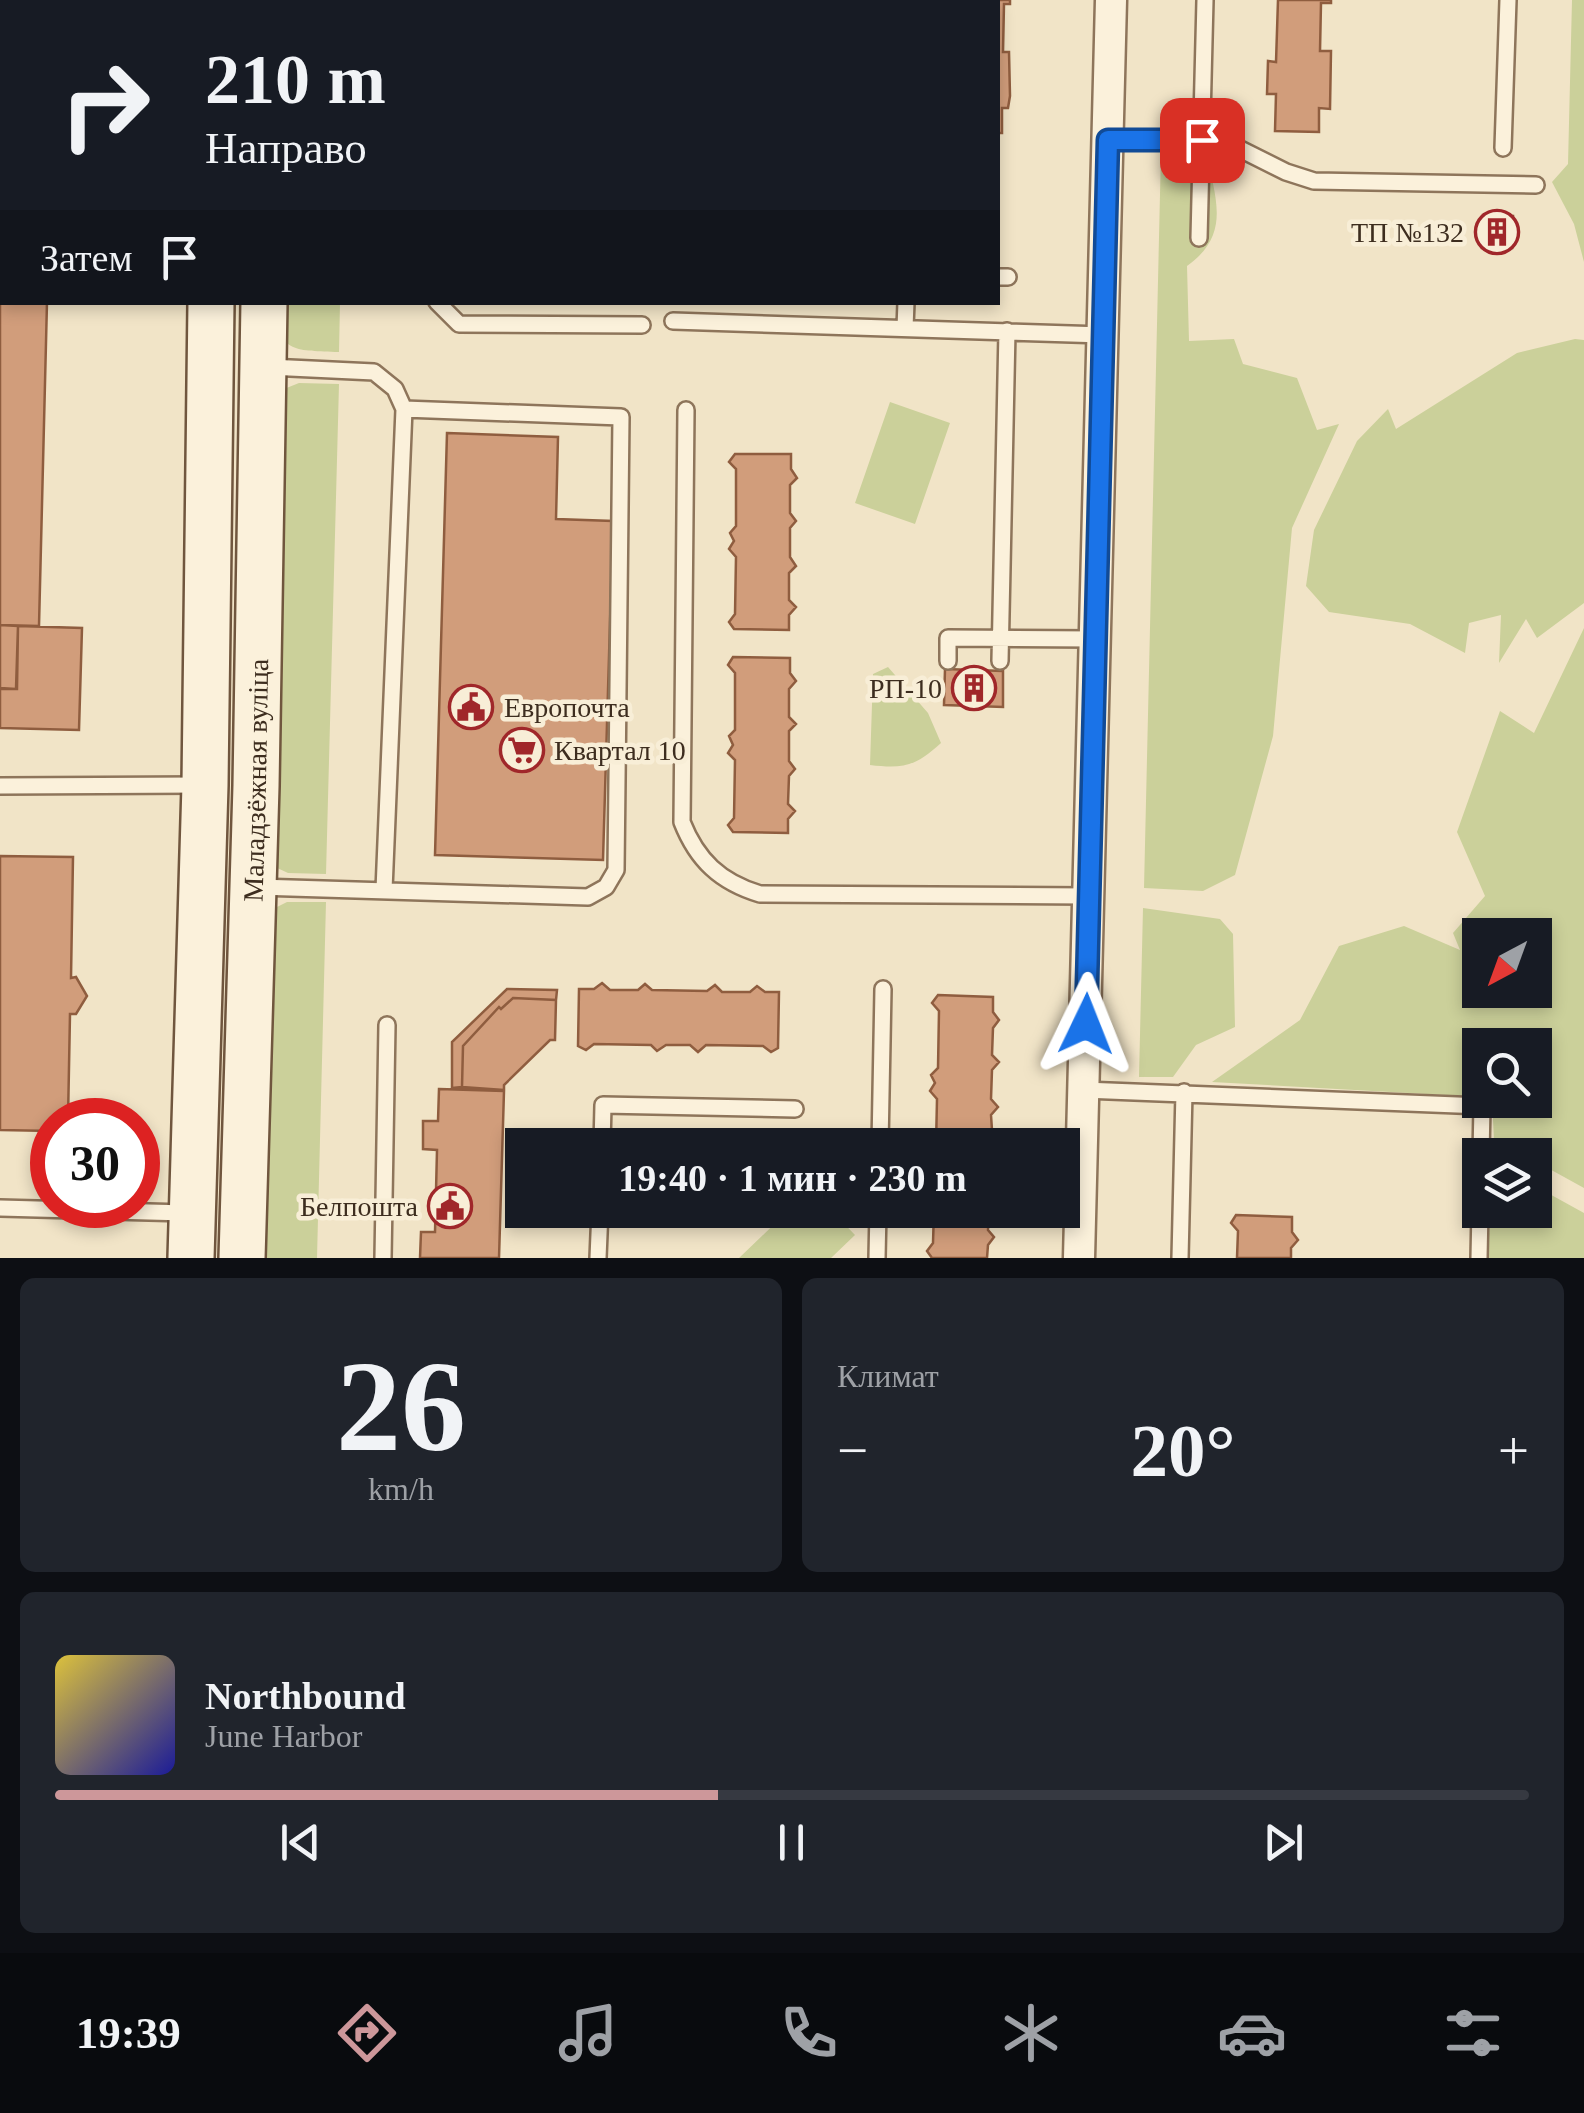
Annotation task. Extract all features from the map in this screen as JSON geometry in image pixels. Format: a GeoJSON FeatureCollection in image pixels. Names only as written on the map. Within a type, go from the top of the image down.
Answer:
{"type":"FeatureCollection","features":[{"type":"Feature","properties":{"kind":"main road","name":"Маладзёжная вуліца"},"geometry":{"type":"LineString","coordinates":[[192,1258],[212,305]]}},
{"type":"Feature","properties":{"kind":"main road","name":"Маладзёжная вуліца"},"geometry":{"type":"LineString","coordinates":[[242,1258],[254,886],[264,305]]}},
{"type":"Feature","properties":{"kind":"main road"},"geometry":{"type":"LineString","coordinates":[[204,786],[256,786]]}},
{"type":"Feature","properties":{"kind":"main road"},"geometry":{"type":"LineString","coordinates":[[192,1213],[244,1213]]}},
{"type":"Feature","properties":{"kind":"street"},"geometry":{"type":"LineString","coordinates":[[1079,1258],[1111,0]]}},
{"type":"Feature","properties":{"kind":"lane"},"geometry":{"type":"LineString","coordinates":[[1199,238],[1206,0]]}},
{"type":"Feature","properties":{"kind":"lane"},"geometry":{"type":"LineString","coordinates":[[1504,148],[1508,0]]}},
{"type":"Feature","properties":{"kind":"lane"},"geometry":{"type":"LineString","coordinates":[[1108,140],[1226,142],[1286,172],[1314,180],[1536,185]]}},
{"type":"Feature","properties":{"kind":"lane"},"geometry":{"type":"LineString","coordinates":[[440,305],[458,324],[642,324]]}},
{"type":"Feature","properties":{"kind":"lane"},"geometry":{"type":"LineString","coordinates":[[905,328],[906,305]]}},
{"type":"Feature","properties":{"kind":"lane"},"geometry":{"type":"LineString","coordinates":[[673,321],[1103,335]]}},
{"type":"Feature","properties":{"kind":"lane"},"geometry":{"type":"LineString","coordinates":[[1000,660],[1006,332]]}},
{"type":"Feature","properties":{"kind":"lane"},"geometry":{"type":"LineString","coordinates":[[264,367],[374,372],[395,389],[404,409],[384,890]]}},
{"type":"Feature","properties":{"kind":"lane"},"geometry":{"type":"LineString","coordinates":[[254,886],[588,897],[606,887],[616,870],[621,417],[404,409]]}},
{"type":"Feature","properties":{"kind":"lane"},"geometry":{"type":"LineString","coordinates":[[686,410],[682,822],[692,846],[732,886],[760,894],[1087,896]]}},
{"type":"Feature","properties":{"kind":"lane"},"geometry":{"type":"LineString","coordinates":[[948,660],[948,638],[1094,639]]}},
{"type":"Feature","properties":{"kind":"lane"},"geometry":{"type":"LineString","coordinates":[[0,786],[204,786]]}},
{"type":"Feature","properties":{"kind":"lane"},"geometry":{"type":"LineString","coordinates":[[880,1128],[883,989]]}},
{"type":"Feature","properties":{"kind":"lane"},"geometry":{"type":"LineString","coordinates":[[383,1258],[388,1025]]}},
{"type":"Feature","properties":{"kind":"lane"},"geometry":{"type":"LineString","coordinates":[[1084,1090],[1482,1106],[1481,1138]]}},
{"type":"Feature","properties":{"kind":"lane"},"geometry":{"type":"LineString","coordinates":[[1180,1258],[1184,1092]]}},
{"type":"Feature","properties":{"kind":"lane"},"geometry":{"type":"LineString","coordinates":[[603,1128],[604,1106],[795,1109]]}},
{"type":"Feature","properties":{"kind":"lane"},"geometry":{"type":"LineString","coordinates":[[0,1208],[192,1213]]}},
{"type":"Feature","properties":{"kind":"lane"},"geometry":{"type":"LineString","coordinates":[[598,1258],[599,1228]]}},
{"type":"Feature","properties":{"kind":"lane"},"geometry":{"type":"LineString","coordinates":[[878,1228],[878,1258]]}},
{"type":"Feature","properties":{"kind":"lane"},"geometry":{"type":"LineString","coordinates":[[1479,1258],[1480,1228]]}},
{"type":"Feature","properties":{"kind":"green space"},"geometry":{"type":"Polygon","coordinates":[[[1572,0],[1584,0],[1584,262],[1574,224],[1552,182],[1568,164],[1572,0]]]}},
{"type":"Feature","properties":{"kind":"green space"},"geometry":{"type":"Polygon","coordinates":[[[1161,151],[1206,151],[1216,200],[1215,228],[1210,241],[1187,266],[1189,341],[1234,339],[1243,364],[1297,378],[1317,430],[1339,424],[1292,528],[1273,736],[1235,875],[1203,891],[1144,888],[1161,151]]]}},
{"type":"Feature","properties":{"kind":"green space"},"geometry":{"type":"Polygon","coordinates":[[[278,305],[340,305],[339,352],[291,346],[280,332],[278,305]]]}},
{"type":"Feature","properties":{"kind":"green space"},"geometry":{"type":"Polygon","coordinates":[[[1584,340],[1584,603],[1537,638],[1526,619],[1499,663],[1501,615],[1469,623],[1465,653],[1410,624],[1329,612],[1306,586],[1314,530],[1357,441],[1388,409],[1396,429],[1517,353],[1584,340]]]}},
{"type":"Feature","properties":{"kind":"green space"},"geometry":{"type":"Polygon","coordinates":[[[299,383],[339,384],[326,874],[288,873],[273,866],[284,389],[299,383]]]}},
{"type":"Feature","properties":{"kind":"green space"},"geometry":{"type":"Polygon","coordinates":[[[890,402],[950,423],[915,524],[855,503],[890,402]]]}},
{"type":"Feature","properties":{"kind":"green space"},"geometry":{"type":"Polygon","coordinates":[[[1584,628],[1584,1188],[1552,1170],[1552,1138],[1494,1138],[1493,1118],[1552,1118],[1552,1028],[1462,1028],[1462,1096],[1212,1082],[1300,1020],[1339,946],[1404,926],[1460,950],[1453,933],[1462,923],[1462,1008],[1552,1008],[1552,918],[1466,918],[1485,896],[1457,832],[1500,711],[1534,733],[1584,628]]]}},
{"type":"Feature","properties":{"kind":"green space"},"geometry":{"type":"Polygon","coordinates":[[[888,667],[928,713],[941,743],[924,757],[901,766],[870,765],[873,674],[888,667]]]}},
{"type":"Feature","properties":{"kind":"green space"},"geometry":{"type":"Polygon","coordinates":[[[287,902],[326,902],[317,1258],[254,1258],[271,910],[287,902]]]}},
{"type":"Feature","properties":{"kind":"green space"},"geometry":{"type":"Polygon","coordinates":[[[1143,908],[1220,919],[1233,934],[1235,1027],[1196,1045],[1173,1077],[1139,1077],[1143,908]]]}},
{"type":"Feature","properties":{"kind":"green space"},"geometry":{"type":"Polygon","coordinates":[[[1552,1195],[1584,1213],[1584,1258],[1487,1258],[1490,1228],[1552,1228],[1552,1195]]]}},
{"type":"Feature","properties":{"kind":"green space"},"geometry":{"type":"Polygon","coordinates":[[[770,1228],[848,1228],[855,1235],[831,1258],[739,1258],[770,1228]]]}},
{"type":"Feature","properties":{"kind":"building"},"geometry":{"type":"Polygon","coordinates":[[[1000,0],[1010,0],[1010,4],[1004,4],[1003,52],[1009,52],[1010,96],[1008,108],[1002,108],[1002,133],[1000,0]]]}},
{"type":"Feature","properties":{"kind":"building"},"geometry":{"type":"Polygon","coordinates":[[[1278,0],[1331,0],[1321,3],[1320,51],[1331,51],[1330,109],[1319,108],[1319,132],[1275,131],[1276,94],[1267,94],[1268,61],[1276,62],[1278,0]]]}},
{"type":"Feature","properties":{"kind":"building","name":"ТП №132"},"geometry":{"type":"Polygon","coordinates":[[[1483,215],[1513,216],[1512,248],[1482,248],[1483,215]]]}},
{"type":"Feature","properties":{"kind":"building"},"geometry":{"type":"Polygon","coordinates":[[[0,305],[47,305],[39,626],[0,625],[0,305]]]}},
{"type":"Feature","properties":{"kind":"building","name":"Квартал 10"},"geometry":{"type":"Polygon","coordinates":[[[447,433],[558,437],[556,519],[613,521],[603,860],[435,855],[447,433]]]}},
{"type":"Feature","properties":{"kind":"building"},"geometry":{"type":"Polygon","coordinates":[[[735,454],[791,454],[791,469],[797,478],[790,485],[790,513],[796,521],[790,528],[790,557],[796,566],[789,573],[789,600],[796,607],[789,615],[789,630],[734,629],[729,622],[735,614],[736,557],[729,549],[734,541],[730,533],[736,526],[736,469],[729,462],[735,454]]]}},
{"type":"Feature","properties":{"kind":"building"},"geometry":{"type":"Polygon","coordinates":[[[0,625],[18,626],[16,689],[0,688],[0,625]]]}},
{"type":"Feature","properties":{"kind":"building"},"geometry":{"type":"Polygon","coordinates":[[[18,626],[82,628],[79,730],[0,728],[0,689],[17,689],[18,626]]]}},
{"type":"Feature","properties":{"kind":"building"},"geometry":{"type":"Polygon","coordinates":[[[733,657],[790,658],[790,673],[796,681],[789,689],[789,717],[796,724],[789,731],[789,761],[795,769],[789,776],[788,804],[795,811],[788,819],[788,833],[733,832],[728,825],[734,818],[735,760],[728,753],[733,745],[729,736],[735,730],[735,673],[728,665],[733,657]]]}},
{"type":"Feature","properties":{"kind":"building","name":"РП-10"},"geometry":{"type":"Polygon","coordinates":[[[945,669],[1003,671],[1003,707],[944,705],[945,669]]]}},
{"type":"Feature","properties":{"kind":"building"},"geometry":{"type":"Polygon","coordinates":[[[0,856],[73,857],[71,978],[76,977],[87,996],[76,1014],[70,1014],[68,1098],[30,1098],[30,1131],[0,1130],[0,856]]]}},
{"type":"Feature","properties":{"kind":"building"},"geometry":{"type":"Polygon","coordinates":[[[602,983],[610,990],[638,990],[645,984],[652,990],[707,991],[715,985],[722,992],[750,992],[757,986],[765,992],[779,992],[778,1048],[771,1052],[763,1046],[706,1045],[698,1052],[690,1045],[666,1045],[657,1051],[651,1045],[594,1044],[586,1050],[578,1046],[579,989],[594,989],[602,983]]]}},
{"type":"Feature","properties":{"kind":"building"},"geometry":{"type":"Polygon","coordinates":[[[507,989],[557,990],[556,1000],[513,998],[499,1007],[463,1046],[462,1087],[452,1088],[452,1042],[507,989]]]}},
{"type":"Feature","properties":{"kind":"building"},"geometry":{"type":"Polygon","coordinates":[[[938,995],[993,997],[993,1012],[999,1020],[993,1028],[992,1055],[999,1062],[992,1070],[991,1099],[998,1107],[991,1115],[992,1128],[936,1128],[937,1099],[930,1091],[935,1083],[931,1075],[938,1068],[939,1011],[932,1003],[938,995]]]}},
{"type":"Feature","properties":{"kind":"building"},"geometry":{"type":"Polygon","coordinates":[[[513,998],[556,1000],[555,1040],[550,1040],[504,1085],[504,1090],[462,1087],[463,1046],[499,1007],[513,998]]]}},
{"type":"Feature","properties":{"kind":"building"},"geometry":{"type":"Polygon","coordinates":[[[439,1089],[504,1091],[499,1258],[420,1258],[421,1232],[435,1232],[437,1150],[423,1149],[423,1121],[438,1121],[439,1089]]]}},
{"type":"Feature","properties":{"kind":"building"},"geometry":{"type":"Polygon","coordinates":[[[1236,1215],[1292,1217],[1292,1232],[1298,1240],[1291,1248],[1291,1258],[1237,1258],[1238,1231],[1231,1223],[1236,1215]]]}},
{"type":"Feature","properties":{"kind":"building"},"geometry":{"type":"Polygon","coordinates":[[[933,1228],[988,1228],[994,1237],[988,1245],[987,1258],[932,1258],[927,1251],[933,1243],[933,1228]]]}},
{"type":"Feature","properties":{"kind":"place","name":"ТП №132"},"geometry":{"type":"Point","coordinates":[1497,232]}},
{"type":"Feature","properties":{"kind":"place","name":"РП-10"},"geometry":{"type":"Point","coordinates":[974,688]}},
{"type":"Feature","properties":{"kind":"place","name":"Европочта"},"geometry":{"type":"Point","coordinates":[471,707]}},
{"type":"Feature","properties":{"kind":"place","name":"Квартал 10"},"geometry":{"type":"Point","coordinates":[522,750]}},
{"type":"Feature","properties":{"kind":"place","name":"Белпошта"},"geometry":{"type":"Point","coordinates":[450,1206]}},
{"type":"Feature","properties":{"kind":"route"},"geometry":{"type":"LineString","coordinates":[[1086,1024],[1108,140],[1202,140]]}}]}
